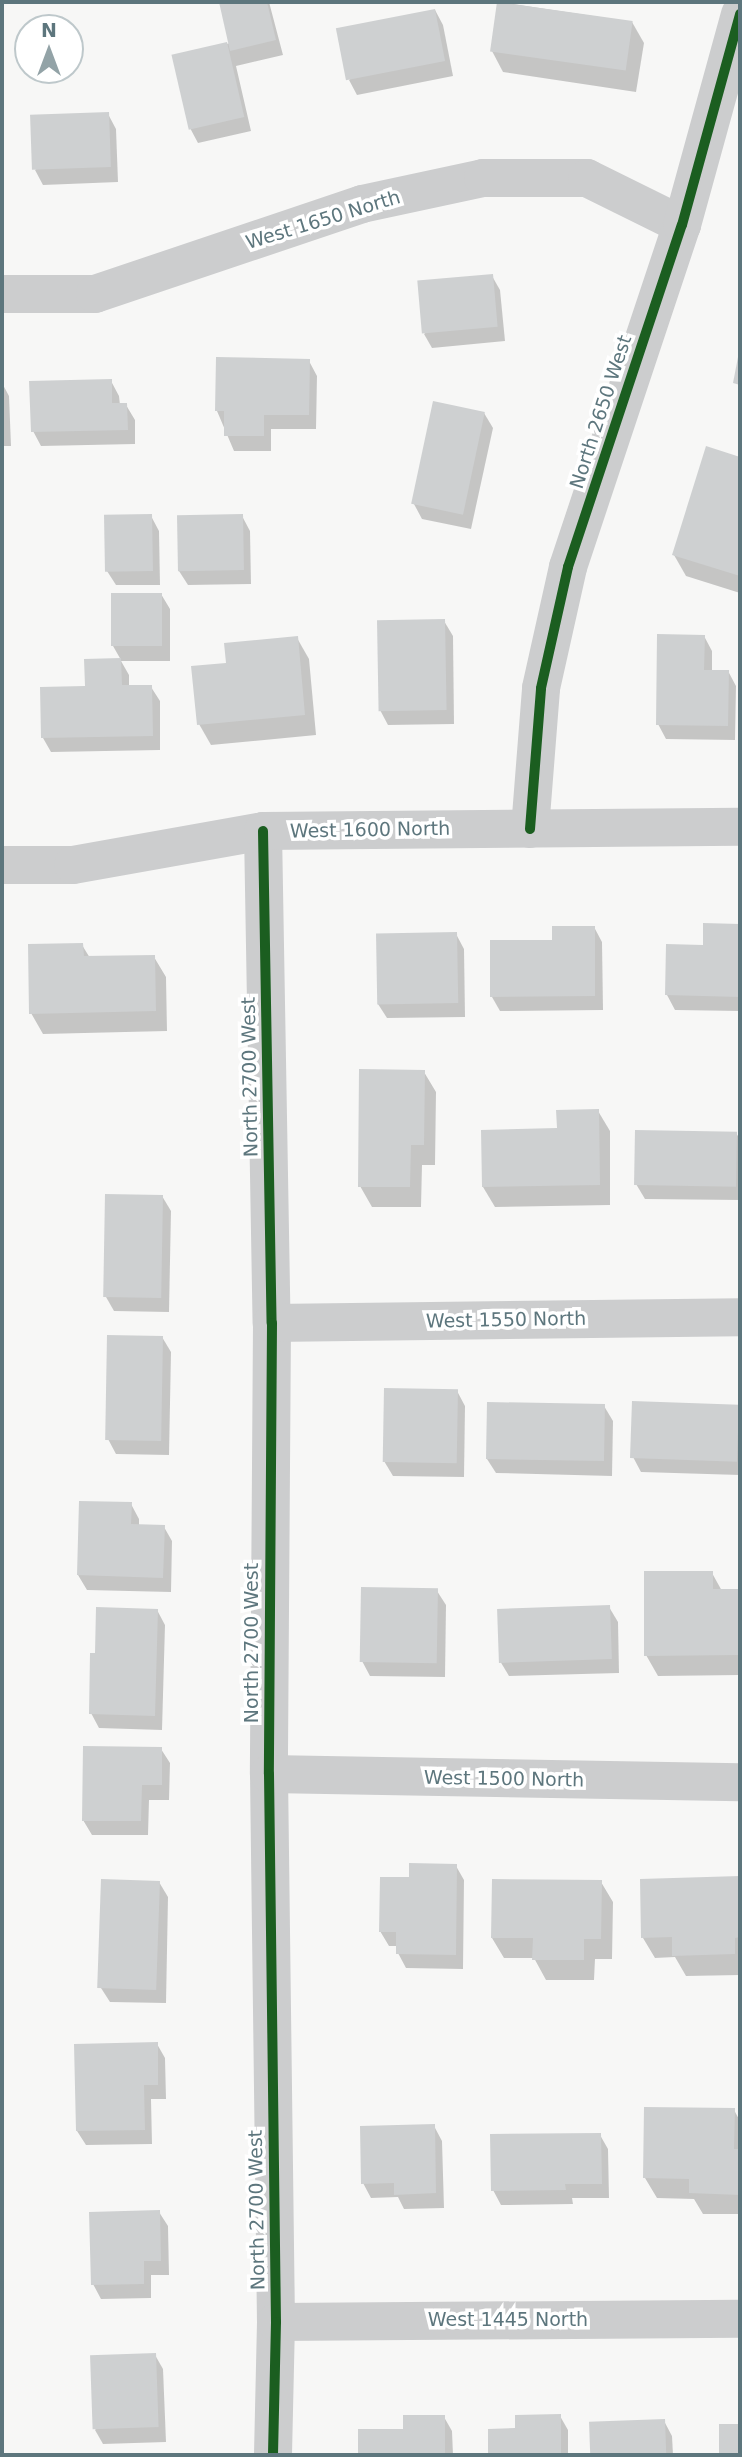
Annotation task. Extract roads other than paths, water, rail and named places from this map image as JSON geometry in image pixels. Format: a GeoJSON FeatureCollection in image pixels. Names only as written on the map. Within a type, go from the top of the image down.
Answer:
{"type":"FeatureCollection","features":[{"type":"Feature","properties":{"kind":"street","name":"North 2650 West"},"geometry":{"type":"LineString","coordinates":[[530,829],[541,688],[568,567],[682,225],[740,14]]}},
{"type":"Feature","properties":{"kind":"street","name":"West 1650 North"},"geometry":{"type":"LineString","coordinates":[[2,294],[95,294],[362,204],[483,178],[587,178],[682,225]]}},
{"type":"Feature","properties":{"kind":"street","name":"West 1600 North"},"geometry":{"type":"LineString","coordinates":[[2,865],[73,865],[263,831],[740,827]]}},
{"type":"Feature","properties":{"kind":"street","name":"North 2700 West"},"geometry":{"type":"LineString","coordinates":[[263,831],[272,1323],[269,1774],[276,2322],[273,2455]]}},
{"type":"Feature","properties":{"kind":"street","name":"West 1550 North"},"geometry":{"type":"LineString","coordinates":[[272,1323],[740,1317]]}},
{"type":"Feature","properties":{"kind":"street","name":"West 1500 North"},"geometry":{"type":"LineString","coordinates":[[269,1774],[740,1782]]}},
{"type":"Feature","properties":{"kind":"street","name":"West 1445 North"},"geometry":{"type":"LineString","coordinates":[[276,2322],[740,2319]]}}]}
